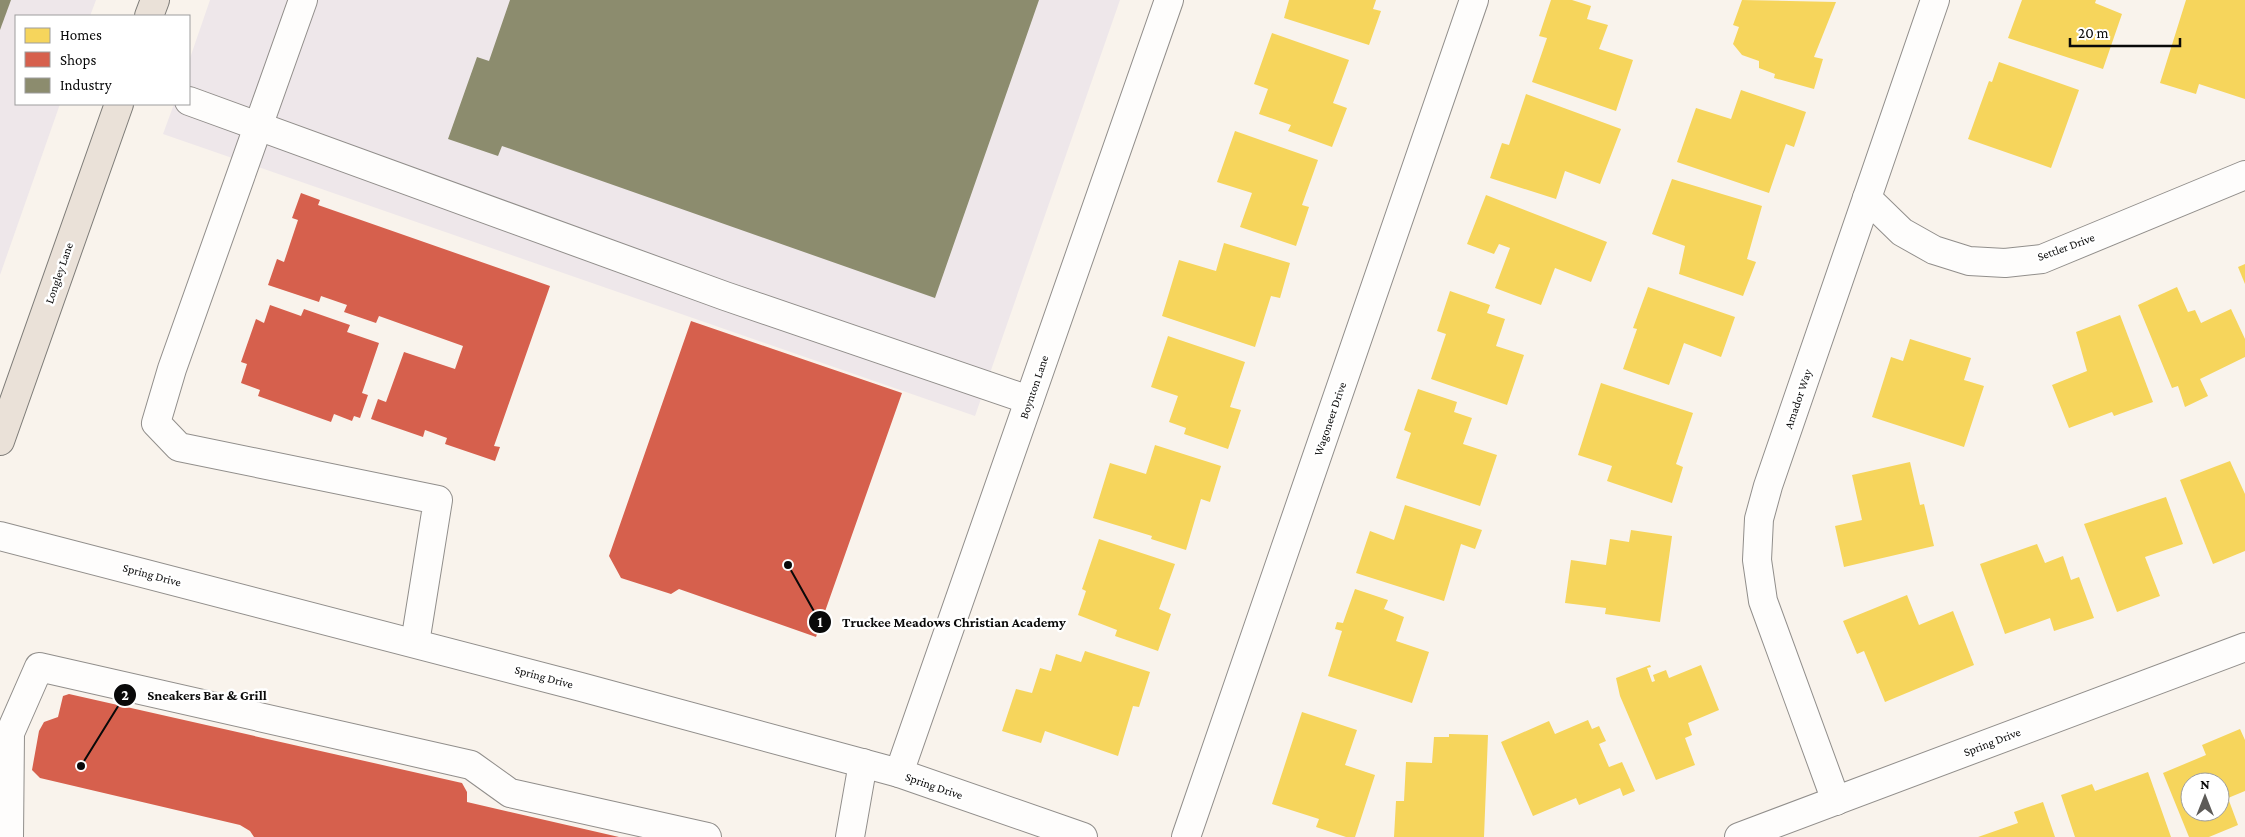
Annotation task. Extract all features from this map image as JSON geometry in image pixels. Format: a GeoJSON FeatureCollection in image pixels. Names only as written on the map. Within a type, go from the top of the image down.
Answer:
{"type":"FeatureCollection","features":[{"type":"Feature","properties":{"kind":"main road"},"geometry":{"type":"LineString","coordinates":[[149,15],[155,0]]}},
{"type":"Feature","properties":{"kind":"main road","name":"Longley Lane"},"geometry":{"type":"LineString","coordinates":[[0,441],[119,105]]}},
{"type":"Feature","properties":{"kind":"street"},"geometry":{"type":"LineString","coordinates":[[303,0],[172,369],[156,423],[179,447],[438,500],[415,644]]}},
{"type":"Feature","properties":{"kind":"street","name":"Boynton Lane"},"geometry":{"type":"LineString","coordinates":[[899,773],[1169,0]]}},
{"type":"Feature","properties":{"kind":"street","name":"Wagoneer Drive"},"geometry":{"type":"LineString","coordinates":[[1186,837],[1474,0]]}},
{"type":"Feature","properties":{"kind":"street","name":"Amador Way"},"geometry":{"type":"LineString","coordinates":[[1836,800],[1763,601],[1757,560],[1760,519],[1768,486],[1935,0]]}},
{"type":"Feature","properties":{"kind":"street"},"geometry":{"type":"LineString","coordinates":[[190,101],[726,296],[1029,400]]}},
{"type":"Feature","properties":{"kind":"street","name":"Settler Drive"},"geometry":{"type":"LineString","coordinates":[[1867,198],[1902,232],[1934,250],[1969,261],[2005,264],[2042,259],[2245,175]]}},
{"type":"Feature","properties":{"kind":"street","name":"Spring Drive"},"geometry":{"type":"LineString","coordinates":[[0,536],[899,773],[1083,837]]}},
{"type":"Feature","properties":{"kind":"street","name":"Spring Drive"},"geometry":{"type":"LineString","coordinates":[[1739,837],[2245,647]]}},
{"type":"Feature","properties":{"kind":"street"},"geometry":{"type":"LineString","coordinates":[[9,837],[10,733],[39,667],[471,765],[510,793],[706,837]]}},
{"type":"Feature","properties":{"kind":"street"},"geometry":{"type":"LineString","coordinates":[[850,837],[863,763]]}},
{"type":"Feature","properties":{"kind":"shaded area"},"geometry":{"type":"Polygon","coordinates":[[[0,0],[96,0],[90,15],[15,15],[15,105],[60,105],[0,275],[0,0]]]}},
{"type":"Feature","properties":{"kind":"shaded area"},"geometry":{"type":"Polygon","coordinates":[[[210,0],[1120,0],[975,416],[163,134],[174,105],[190,105],[190,58],[210,0]]]}},
{"type":"Feature","properties":{"kind":"building: Homes"},"geometry":{"type":"Polygon","coordinates":[[[1289,0],[1376,0],[1373,9],[1381,11],[1369,45],[1284,18],[1289,0]]]}},
{"type":"Feature","properties":{"kind":"building: Homes"},"geometry":{"type":"Polygon","coordinates":[[[1551,0],[1572,0],[1591,6],[1587,19],[1608,25],[1599,49],[1633,60],[1616,111],[1532,82],[1547,38],[1539,36],[1551,0]]]}},
{"type":"Feature","properties":{"kind":"building: Homes"},"geometry":{"type":"Polygon","coordinates":[[[1742,0],[1836,2],[1814,57],[1823,59],[1814,89],[1774,78],[1775,74],[1759,68],[1759,61],[1742,55],[1733,44],[1739,27],[1733,25],[1742,0]]]}},
{"type":"Feature","properties":{"kind":"building: Homes"},"geometry":{"type":"Polygon","coordinates":[[[2022,0],[2096,0],[2095,3],[2122,14],[2103,69],[2008,38],[2022,0]]]}},
{"type":"Feature","properties":{"kind":"building: Homes"},"geometry":{"type":"Polygon","coordinates":[[[2186,0],[2245,0],[2245,99],[2199,84],[2196,94],[2160,83],[2186,0]]]}},
{"type":"Feature","properties":{"kind":"building: Homes"},"geometry":{"type":"Polygon","coordinates":[[[1272,33],[1349,60],[1333,103],[1347,108],[1332,147],[1288,131],[1291,125],[1259,114],[1268,89],[1254,84],[1272,33]]]}},
{"type":"Feature","properties":{"kind":"building: Homes"},"geometry":{"type":"Polygon","coordinates":[[[1999,62],[2079,90],[2051,168],[1968,139],[1989,81],[1992,82],[1999,62]]]}},
{"type":"Feature","properties":{"kind":"building: Homes"},"geometry":{"type":"Polygon","coordinates":[[[1741,90],[1806,112],[1794,147],[1786,144],[1769,193],[1677,162],[1696,108],[1731,119],[1741,90]]]}},
{"type":"Feature","properties":{"kind":"building: Homes"},"geometry":{"type":"Polygon","coordinates":[[[1526,94],[1621,129],[1600,184],[1565,171],[1556,199],[1490,178],[1502,143],[1509,145],[1526,94]]]}},
{"type":"Feature","properties":{"kind":"building: Homes"},"geometry":{"type":"Polygon","coordinates":[[[1235,131],[1318,160],[1302,205],[1309,207],[1296,246],[1240,227],[1252,193],[1217,182],[1235,131]]]}},
{"type":"Feature","properties":{"kind":"building: Homes"},"geometry":{"type":"Polygon","coordinates":[[[1672,179],[1762,206],[1747,259],[1756,262],[1743,296],[1679,274],[1685,246],[1652,234],[1672,179]]]}},
{"type":"Feature","properties":{"kind":"building: Homes"},"geometry":{"type":"Polygon","coordinates":[[[1486,195],[1607,242],[1591,282],[1555,268],[1541,305],[1495,288],[1510,248],[1499,244],[1494,254],[1467,244],[1486,195]]]}},
{"type":"Feature","properties":{"kind":"building: Homes"},"geometry":{"type":"Polygon","coordinates":[[[1224,243],[1290,263],[1280,298],[1271,296],[1255,347],[1162,316],[1179,260],[1216,271],[1224,243]]]}},
{"type":"Feature","properties":{"kind":"building: Homes"},"geometry":{"type":"Polygon","coordinates":[[[2245,264],[2245,284],[2238,267],[2245,264]]]}},
{"type":"Feature","properties":{"kind":"building: Homes"},"geometry":{"type":"Polygon","coordinates":[[[1648,287],[1735,317],[1721,357],[1684,343],[1669,385],[1623,369],[1637,329],[1633,328],[1648,287]]]}},
{"type":"Feature","properties":{"kind":"building: Homes"},"geometry":{"type":"Polygon","coordinates":[[[2177,287],[2188,312],[2195,310],[2201,323],[2231,309],[2245,339],[2245,357],[2200,379],[2208,396],[2185,407],[2178,386],[2172,388],[2138,305],[2177,287]]]}},
{"type":"Feature","properties":{"kind":"building: Homes"},"geometry":{"type":"Polygon","coordinates":[[[1450,291],[1490,305],[1487,313],[1505,319],[1496,346],[1524,355],[1507,405],[1431,379],[1446,334],[1437,331],[1450,291]]]}},
{"type":"Feature","properties":{"kind":"building: Homes"},"geometry":{"type":"Polygon","coordinates":[[[2120,315],[2153,402],[2114,416],[2112,412],[2069,428],[2052,385],[2087,371],[2076,332],[2120,315]]]}},
{"type":"Feature","properties":{"kind":"building: Homes"},"geometry":{"type":"Polygon","coordinates":[[[1168,336],[1245,362],[1230,407],[1241,410],[1228,449],[1184,434],[1186,428],[1169,422],[1178,396],[1151,387],[1168,336]]]}},
{"type":"Feature","properties":{"kind":"building: Homes"},"geometry":{"type":"Polygon","coordinates":[[[1910,339],[1971,358],[1964,380],[1984,386],[1964,447],[1872,417],[1891,357],[1903,361],[1910,339]]]}},
{"type":"Feature","properties":{"kind":"building: Homes"},"geometry":{"type":"Polygon","coordinates":[[[1601,383],[1693,413],[1676,464],[1683,467],[1672,503],[1607,481],[1612,466],[1578,455],[1601,383]]]}},
{"type":"Feature","properties":{"kind":"building: Homes"},"geometry":{"type":"Polygon","coordinates":[[[1418,389],[1457,402],[1454,412],[1472,418],[1463,444],[1497,455],[1480,506],[1396,478],[1411,433],[1404,430],[1418,389]]]}},
{"type":"Feature","properties":{"kind":"building: Homes"},"geometry":{"type":"Polygon","coordinates":[[[1155,445],[1221,466],[1210,502],[1201,499],[1186,550],[1151,539],[1152,536],[1093,518],[1110,463],[1146,474],[1155,445]]]}},
{"type":"Feature","properties":{"kind":"building: Homes"},"geometry":{"type":"Polygon","coordinates":[[[2230,461],[2245,494],[2245,551],[2213,564],[2180,480],[2230,461]]]}},
{"type":"Feature","properties":{"kind":"building: Homes"},"geometry":{"type":"Polygon","coordinates":[[[1910,462],[1920,505],[1924,504],[1934,546],[1844,567],[1835,526],[1862,520],[1852,475],[1910,462]]]}},
{"type":"Feature","properties":{"kind":"building: Homes"},"geometry":{"type":"Polygon","coordinates":[[[2166,497],[2183,544],[2145,557],[2160,596],[2117,612],[2084,524],[2166,497]]]}},
{"type":"Feature","properties":{"kind":"building: Homes"},"geometry":{"type":"Polygon","coordinates":[[[1405,505],[1482,530],[1475,549],[1461,544],[1444,601],[1356,573],[1370,531],[1394,540],[1405,505]]]}},
{"type":"Feature","properties":{"kind":"building: Homes"},"geometry":{"type":"Polygon","coordinates":[[[1631,530],[1672,536],[1660,622],[1605,614],[1606,608],[1565,603],[1571,560],[1606,565],[1610,539],[1629,542],[1631,530]]]}},
{"type":"Feature","properties":{"kind":"building: Homes"},"geometry":{"type":"Polygon","coordinates":[[[1099,539],[1175,564],[1159,609],[1171,614],[1158,651],[1115,636],[1117,630],[1078,615],[1086,591],[1082,589],[1099,539]]]}},
{"type":"Feature","properties":{"kind":"building: Homes"},"geometry":{"type":"Polygon","coordinates":[[[2037,544],[2045,563],[2063,556],[2071,580],[2079,577],[2094,618],[2054,631],[2050,618],[2005,634],[1980,564],[2037,544]]]}},
{"type":"Feature","properties":{"kind":"building: Homes"},"geometry":{"type":"Polygon","coordinates":[[[1355,589],[1388,600],[1384,609],[1404,617],[1396,641],[1429,652],[1412,703],[1328,676],[1342,631],[1335,629],[1337,622],[1343,623],[1355,589]]]}},
{"type":"Feature","properties":{"kind":"building: Homes"},"geometry":{"type":"Polygon","coordinates":[[[1907,595],[1919,625],[1953,611],[1974,665],[1885,702],[1864,651],[1857,654],[1843,621],[1907,595]]]}},
{"type":"Feature","properties":{"kind":"building: Homes"},"geometry":{"type":"Polygon","coordinates":[[[1085,651],[1150,672],[1139,707],[1133,706],[1118,756],[1045,731],[1041,743],[1002,731],[1016,689],[1032,693],[1040,668],[1051,671],[1056,654],[1081,662],[1085,651]]]}},
{"type":"Feature","properties":{"kind":"building: Homes"},"geometry":{"type":"Polygon","coordinates":[[[1650,665],[1651,667],[1647,668],[1652,682],[1655,681],[1653,675],[1666,670],[1669,678],[1701,665],[1719,710],[1688,723],[1692,735],[1685,738],[1695,765],[1656,780],[1620,696],[1616,678],[1650,665]]]}},
{"type":"Feature","properties":{"kind":"building: Homes"},"geometry":{"type":"Polygon","coordinates":[[[1302,712],[1357,730],[1345,765],[1375,775],[1355,837],[1346,837],[1316,827],[1319,819],[1272,804],[1302,712]]]}},
{"type":"Feature","properties":{"kind":"building: Homes"},"geometry":{"type":"Polygon","coordinates":[[[1588,720],[1592,729],[1599,726],[1606,741],[1599,744],[1609,767],[1622,762],[1635,791],[1623,796],[1620,788],[1579,805],[1576,798],[1533,816],[1501,742],[1549,721],[1555,734],[1588,720]]]}},
{"type":"Feature","properties":{"kind":"building: Homes"},"geometry":{"type":"Polygon","coordinates":[[[2240,729],[2245,740],[2245,791],[2230,797],[2230,772],[2180,772],[2180,815],[2163,773],[2206,755],[2202,745],[2240,729]]]}},
{"type":"Feature","properties":{"kind":"building: Homes"},"geometry":{"type":"Polygon","coordinates":[[[1449,734],[1488,735],[1484,837],[1394,837],[1396,801],[1404,801],[1406,762],[1432,763],[1434,737],[1449,737],[1449,734]]]}},
{"type":"Feature","properties":{"kind":"building: Homes"},"geometry":{"type":"Polygon","coordinates":[[[2148,772],[2171,837],[2075,837],[2061,795],[2092,784],[2095,791],[2148,772]]]}},
{"type":"Feature","properties":{"kind":"building: Homes"},"geometry":{"type":"Polygon","coordinates":[[[2043,802],[2055,837],[1978,837],[2018,823],[2014,812],[2043,802]]]}},
{"type":"Feature","properties":{"kind":"building: Homes"},"geometry":{"type":"Polygon","coordinates":[[[2230,803],[2238,825],[2209,837],[2189,837],[2183,822],[2230,822],[2230,803]]]}},
{"type":"Feature","properties":{"kind":"building: Shops"},"geometry":{"type":"Polygon","coordinates":[[[301,193],[320,200],[318,205],[550,286],[494,446],[500,447],[495,461],[445,444],[447,438],[425,430],[423,437],[371,419],[378,399],[386,402],[404,352],[455,369],[463,346],[379,316],[376,323],[344,312],[347,305],[321,296],[319,302],[268,285],[277,259],[284,262],[298,220],[292,218],[301,193]]]}},
{"type":"Feature","properties":{"kind":"building: Shops"},"geometry":{"type":"Polygon","coordinates":[[[270,305],[301,316],[304,309],[350,325],[347,332],[379,343],[362,393],[368,395],[360,418],[354,416],[352,421],[334,414],[331,422],[258,396],[260,390],[241,383],[247,364],[241,362],[256,319],[264,323],[270,305]]]}},
{"type":"Feature","properties":{"kind":"building: Shops"},"geometry":{"type":"Polygon","coordinates":[[[691,321],[902,393],[816,637],[679,589],[671,594],[621,578],[609,556],[691,321]]]}},
{"type":"Feature","properties":{"kind":"building: Shops"},"geometry":{"type":"Polygon","coordinates":[[[69,694],[462,783],[467,792],[467,802],[619,837],[254,837],[250,831],[240,825],[40,778],[32,770],[39,731],[44,722],[58,717],[63,696],[69,694]]]}},
{"type":"Feature","properties":{"kind":"building: Industry"},"geometry":{"type":"Polygon","coordinates":[[[0,0],[11,0],[0,30],[0,0]]]}},
{"type":"Feature","properties":{"kind":"building: Industry"},"geometry":{"type":"Polygon","coordinates":[[[510,0],[1039,0],[935,298],[502,146],[498,156],[448,139],[477,57],[489,61],[510,0]]]}},
{"type":"Feature","properties":{"kind":"place","name":"Truckee Meadows Christian Academy"},"geometry":{"type":"Point","coordinates":[788,565]}},
{"type":"Feature","properties":{"kind":"place","name":"Sneakers Bar & Grill"},"geometry":{"type":"Point","coordinates":[81,766]}}]}
